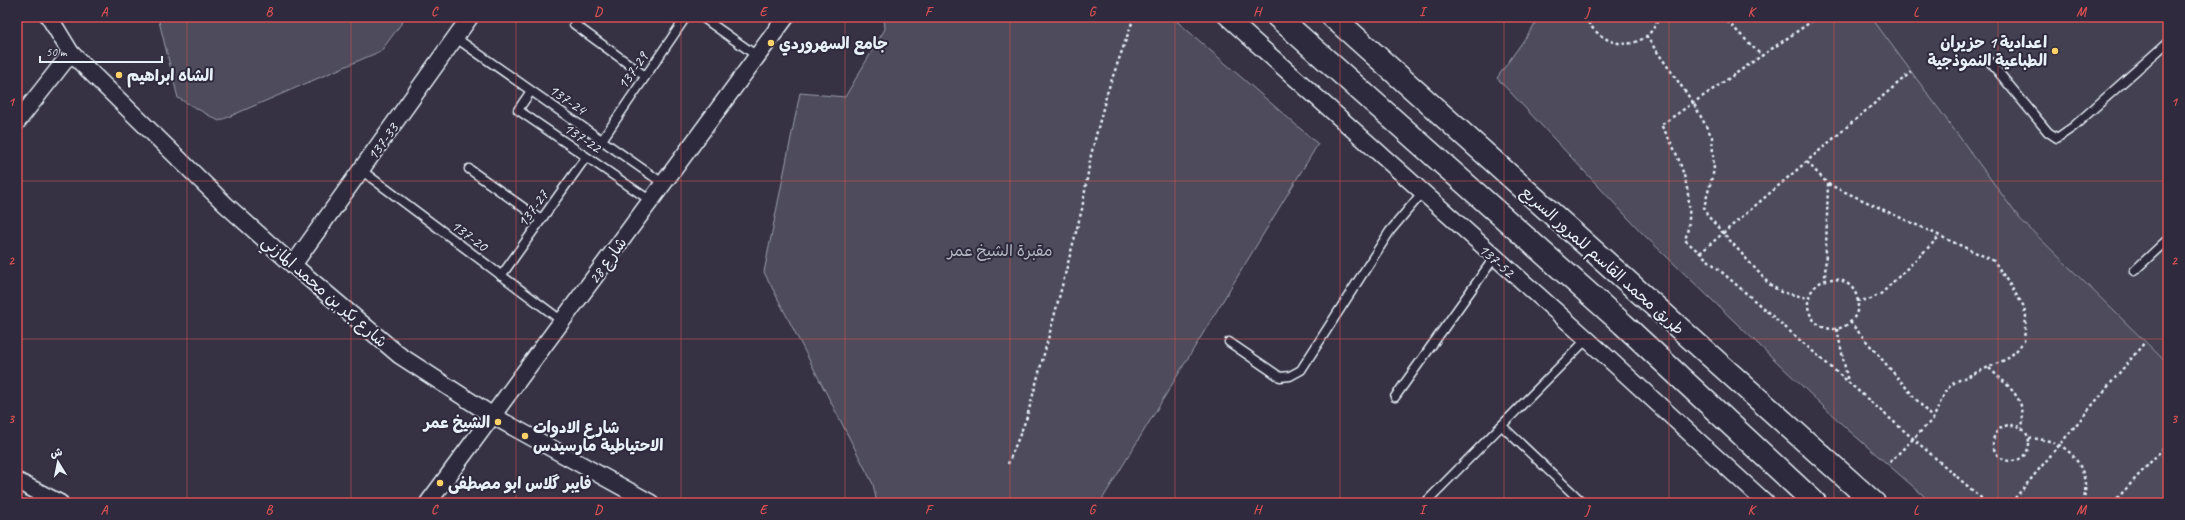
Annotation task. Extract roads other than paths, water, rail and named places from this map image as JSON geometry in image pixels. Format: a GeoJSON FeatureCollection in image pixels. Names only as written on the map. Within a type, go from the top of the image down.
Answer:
{"type":"FeatureCollection","features":[{"type":"Feature","properties":{"kind":"highway"},"geometry":{"type":"LineString","coordinates":[[1278,17],[1623,324],[1816,503]]}},
{"type":"Feature","properties":{"kind":"highway","name":"طريق محمد القاسم للمرور السريع"},"geometry":{"type":"LineString","coordinates":[[1333,17],[1874,503]]}},
{"type":"Feature","properties":{"kind":"street","name":"شارع بكر بن محمد المازني"},"geometry":{"type":"LineString","coordinates":[[49,17],[71,53],[226,205],[293,265],[399,355],[493,416],[651,503]]}},
{"type":"Feature","properties":{"kind":"street","name":"137-33"},"geometry":{"type":"LineString","coordinates":[[293,265],[470,17]]}},
{"type":"Feature","properties":{"kind":"street","name":"شارع 28"},"geometry":{"type":"LineString","coordinates":[[428,503],[786,17]]}},
{"type":"Feature","properties":{"kind":"street","name":"137-52"},"geometry":{"type":"LineString","coordinates":[[1226,17],[1494,258],[1587,339],[1766,503]]}},
{"type":"Feature","properties":{"kind":"street"},"geometry":{"type":"LineString","coordinates":[[17,122],[71,53]]}},
{"type":"Feature","properties":{"kind":"street"},"geometry":{"type":"LineString","coordinates":[[17,480],[60,503]]}},
{"type":"Feature","properties":{"kind":"lane","name":"137-29"},"geometry":{"type":"LineString","coordinates":[[602,140],[686,17]]}},
{"type":"Feature","properties":{"kind":"lane"},"geometry":{"type":"LineString","coordinates":[[702,17],[757,56]]}},
{"type":"Feature","properties":{"kind":"lane"},"geometry":{"type":"LineString","coordinates":[[574,24],[645,76]]}},
{"type":"Feature","properties":{"kind":"lane","name":"137-24"},"geometry":{"type":"LineString","coordinates":[[456,38],[664,184]]}},
{"type":"Feature","properties":{"kind":"lane"},"geometry":{"type":"LineString","coordinates":[[1990,62],[2048,132],[2057,138],[2073,127],[2168,42]]}},
{"type":"Feature","properties":{"kind":"lane","name":"137-22"},"geometry":{"type":"LineString","coordinates":[[531,91],[518,110],[651,201]]}},
{"type":"Feature","properties":{"kind":"lane","name":"137-27"},"geometry":{"type":"LineString","coordinates":[[501,276],[586,157]]}},
{"type":"Feature","properties":{"kind":"lane"},"geometry":{"type":"LineString","coordinates":[[469,169],[541,220]]}},
{"type":"Feature","properties":{"kind":"lane","name":"137-20"},"geometry":{"type":"LineString","coordinates":[[360,170],[562,321]]}},
{"type":"Feature","properties":{"kind":"lane"},"geometry":{"type":"LineString","coordinates":[[1229,342],[1280,377],[1290,376],[1301,370],[1390,232],[1422,193]]}},
{"type":"Feature","properties":{"kind":"lane"},"geometry":{"type":"LineString","coordinates":[[2134,271],[2168,239]]}},
{"type":"Feature","properties":{"kind":"lane"},"geometry":{"type":"LineString","coordinates":[[1395,397],[1494,258]]}},
{"type":"Feature","properties":{"kind":"lane"},"geometry":{"type":"LineString","coordinates":[[1425,503],[1587,339]]}},
{"type":"Feature","properties":{"kind":"lane"},"geometry":{"type":"LineString","coordinates":[[1502,426],[1583,503]]}},
{"type":"Feature","properties":{"kind":"place","name":"جامع السهروردي"},"geometry":{"type":"Point","coordinates":[771,43]}},
{"type":"Feature","properties":{"kind":"place","name":"اعدادية 1 حزيران الطباعية النموذجية"},"geometry":{"type":"Point","coordinates":[2055,51]}},
{"type":"Feature","properties":{"kind":"place","name":"الشاه ابراهيم"},"geometry":{"type":"Point","coordinates":[119,75]}},
{"type":"Feature","properties":{"kind":"place","name":"الشيخ عمر"},"geometry":{"type":"Point","coordinates":[498,422]}},
{"type":"Feature","properties":{"kind":"place","name":"شارع الادوات الاحتياطية مارسيدس"},"geometry":{"type":"Point","coordinates":[525,436]}},
{"type":"Feature","properties":{"kind":"place","name":"فايبر گلاس ابو مصطفى"},"geometry":{"type":"Point","coordinates":[440,483]}},
{"type":"Feature","properties":{"kind":"park label","name":"مقبرة الشيخ عمر"},"geometry":{"type":"Point","coordinates":[1000,250]}}]}
